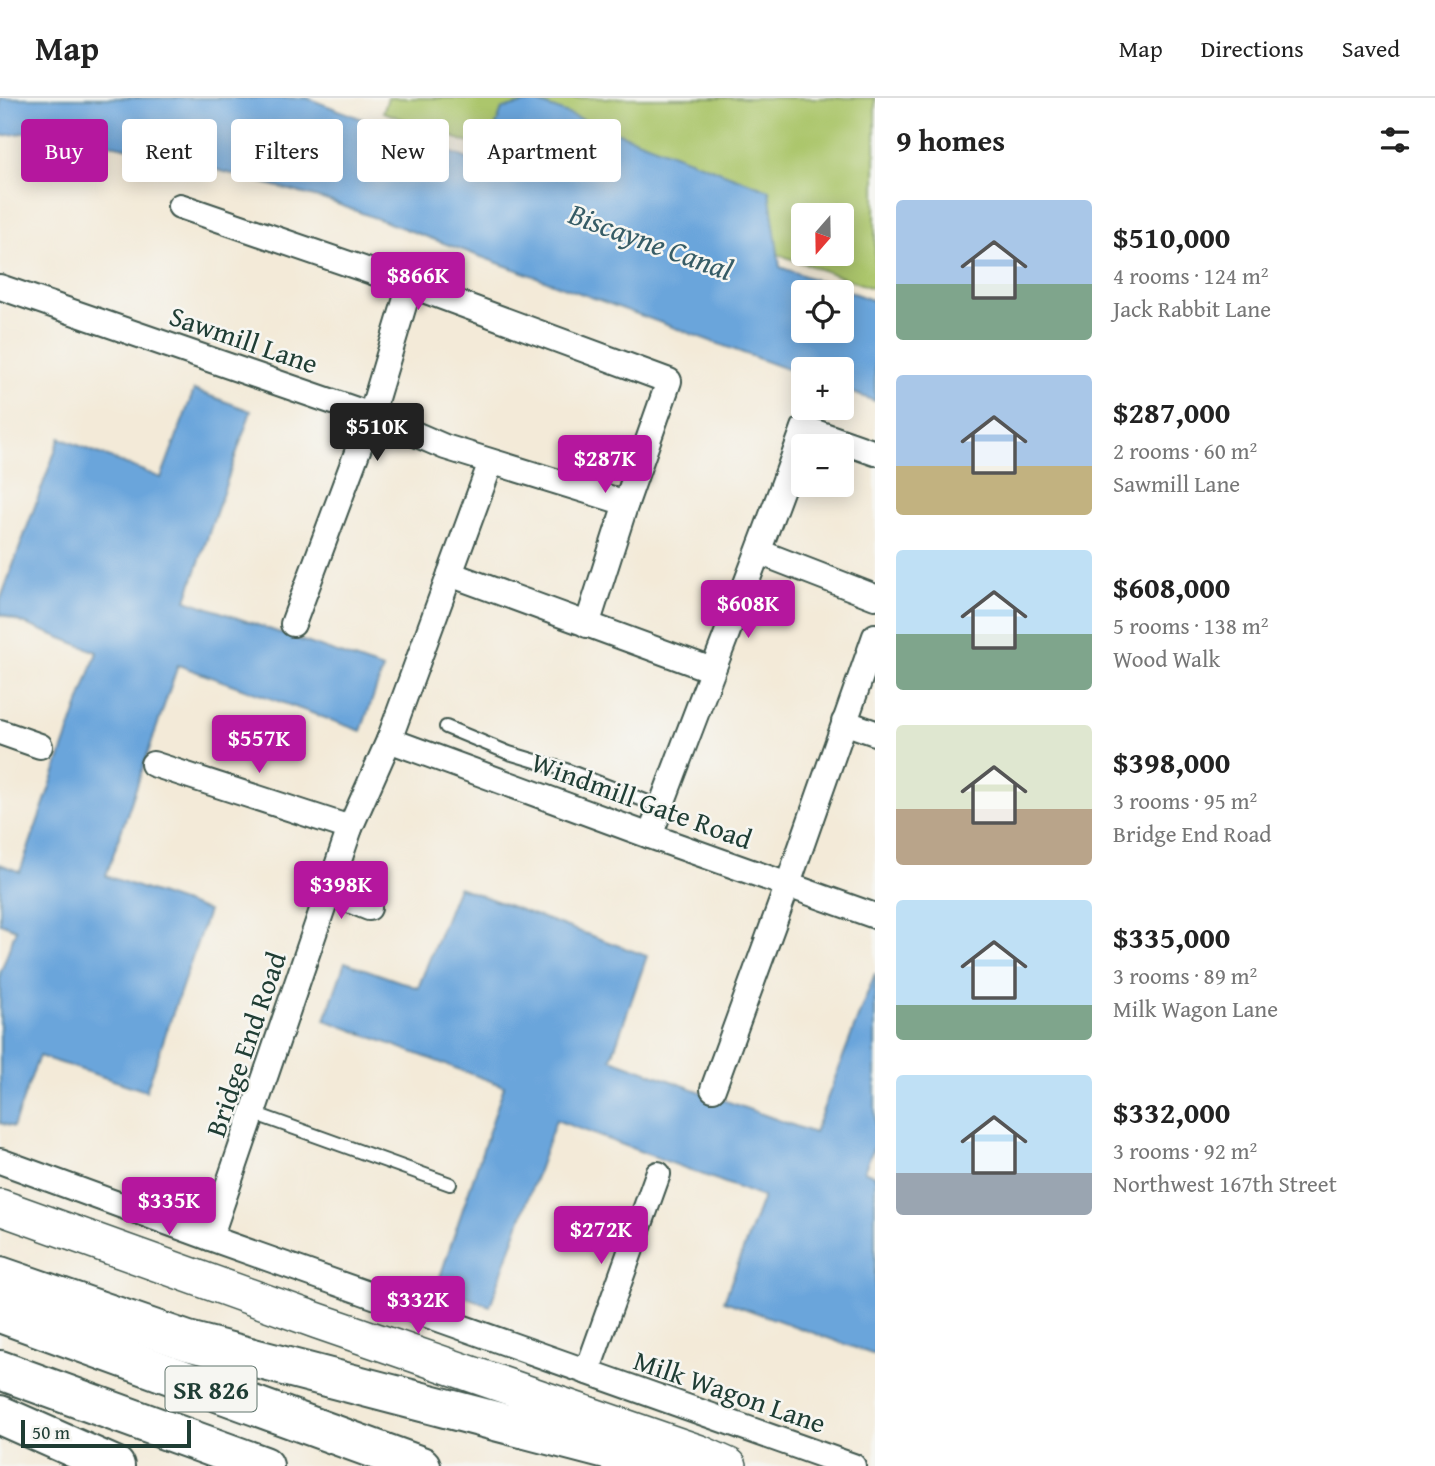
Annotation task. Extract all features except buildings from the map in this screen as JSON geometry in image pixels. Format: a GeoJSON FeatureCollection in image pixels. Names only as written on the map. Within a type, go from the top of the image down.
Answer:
{"type":"FeatureCollection","features":[{"type":"Feature","properties":{"kind":"highway"},"geometry":{"type":"LineString","coordinates":[[0,1276],[188,1341],[668,1466]]}},
{"type":"Feature","properties":{"kind":"highway","name":"SR 826"},"geometry":{"type":"LineString","coordinates":[[0,1313],[421,1466]]}},
{"type":"Feature","properties":{"kind":"highway","name":"SR 826"},"geometry":{"type":"LineString","coordinates":[[0,1370],[264,1466]]}},
{"type":"Feature","properties":{"kind":"highway"},"geometry":{"type":"LineString","coordinates":[[0,1415],[115,1466]]}},
{"type":"Feature","properties":{"kind":"street"},"geometry":{"type":"LineString","coordinates":[[180,206],[410,285],[669,381],[587,625]]}},
{"type":"Feature","properties":{"kind":"street"},"geometry":{"type":"LineString","coordinates":[[293,624],[371,415],[410,285]]}},
{"type":"Feature","properties":{"kind":"street","name":"Sawmill Lane"},"geometry":{"type":"LineString","coordinates":[[0,287],[371,415],[445,447],[626,503]]}},
{"type":"Feature","properties":{"kind":"street"},"geometry":{"type":"LineString","coordinates":[[650,836],[712,670],[760,552],[804,428],[875,453]]}},
{"type":"Feature","properties":{"kind":"street","name":"Bridge End Road"},"geometry":{"type":"LineString","coordinates":[[210,1238],[350,828],[389,740],[491,462]]}},
{"type":"Feature","properties":{"kind":"street"},"geometry":{"type":"LineString","coordinates":[[760,552],[875,597]]}},
{"type":"Feature","properties":{"kind":"street"},"geometry":{"type":"LineString","coordinates":[[450,574],[712,670]]}},
{"type":"Feature","properties":{"kind":"street"},"geometry":{"type":"LineString","coordinates":[[713,1089],[789,884],[875,636]]}},
{"type":"Feature","properties":{"kind":"street"},"geometry":{"type":"LineString","coordinates":[[844,722],[875,733]]}},
{"type":"Feature","properties":{"kind":"street"},"geometry":{"type":"LineString","coordinates":[[0,732],[40,746]]}},
{"type":"Feature","properties":{"kind":"street","name":"Windmill Gate Road"},"geometry":{"type":"LineString","coordinates":[[389,740],[875,916]]}},
{"type":"Feature","properties":{"kind":"street"},"geometry":{"type":"LineString","coordinates":[[153,764],[350,828]]}},
{"type":"Feature","properties":{"kind":"street"},"geometry":{"type":"LineString","coordinates":[[329,891],[369,908]]}},
{"type":"Feature","properties":{"kind":"street","name":"Milk Wagon Lane"},"geometry":{"type":"LineString","coordinates":[[0,1161],[853,1466]]}},
{"type":"Feature","properties":{"kind":"street","name":"Milk Wagon Lane"},"geometry":{"type":"LineString","coordinates":[[587,1372],[658,1174]]}},
{"type":"Feature","properties":{"kind":"street"},"geometry":{"type":"LineString","coordinates":[[0,1206],[318,1321],[700,1453],[729,1466]]}},
{"type":"Feature","properties":{"kind":"lane"},"geometry":{"type":"LineString","coordinates":[[446,727],[509,753],[566,770],[661,807]]}},
{"type":"Feature","properties":{"kind":"lane"},"geometry":{"type":"LineString","coordinates":[[253,1113],[450,1184]]}},
{"type":"Feature","properties":{"kind":"green space"},"geometry":{"type":"Polygon","coordinates":[[[388,98],[875,98],[875,289],[811,266],[854,266],[854,203],[791,203],[791,259],[578,182],[621,182],[621,119],[463,119],[463,141],[449,136],[449,119],[402,119],[383,112],[388,98]]]}},
{"type":"Feature","properties":{"kind":"water","name":"Biscayne Canal"},"geometry":{"type":"Polygon","coordinates":[[[0,98],[307,98],[362,119],[357,119],[357,182],[449,182],[449,152],[463,157],[463,182],[621,182],[621,134],[769,190],[780,267],[816,280],[791,280],[791,343],[854,343],[854,293],[875,301],[875,401],[854,393],[854,357],[791,357],[791,371],[329,201],[261,182],[343,182],[343,119],[231,119],[231,174],[217,170],[217,119],[122,119],[122,146],[108,143],[108,119],[21,119],[21,133],[0,136],[0,98]]]}},
{"type":"Feature","properties":{"kind":"water"},"geometry":{"type":"Polygon","coordinates":[[[534,101],[582,119],[498,119],[502,109],[534,101]]]}},
{"type":"Feature","properties":{"kind":"water"},"geometry":{"type":"Polygon","coordinates":[[[194,390],[251,411],[186,600],[383,669],[361,731],[178,665],[106,876],[208,911],[146,1091],[39,1056],[13,1127],[0,1123],[0,974],[16,929],[0,923],[0,864],[20,872],[97,652],[0,614],[0,601],[60,438],[161,478],[194,390]]]}},
{"type":"Feature","properties":{"kind":"water"},"geometry":{"type":"Polygon","coordinates":[[[458,887],[647,956],[611,1059],[814,1133],[875,973],[875,1144],[864,1171],[875,1176],[875,1355],[724,1301],[763,1197],[556,1120],[490,1306],[437,1286],[504,1086],[325,1020],[345,962],[418,988],[458,887]]]}}]}
